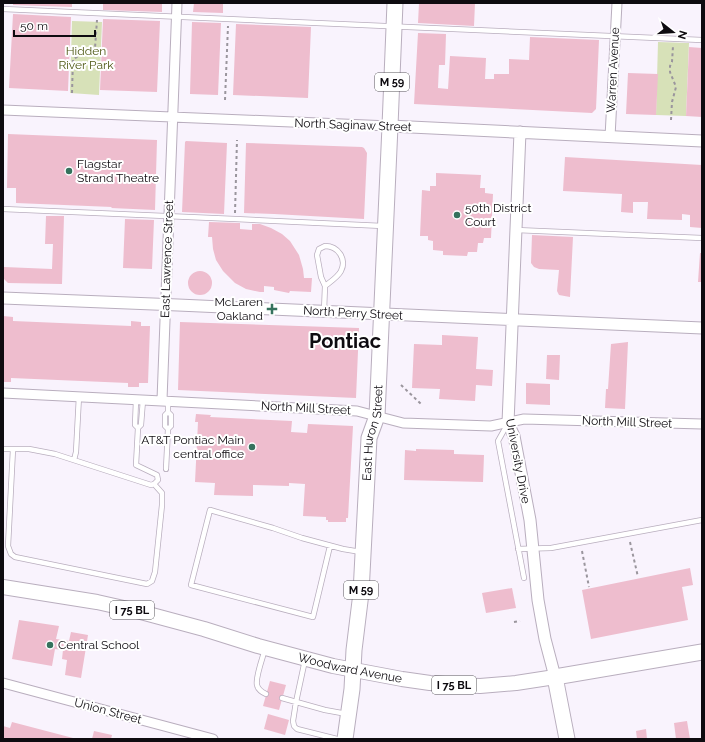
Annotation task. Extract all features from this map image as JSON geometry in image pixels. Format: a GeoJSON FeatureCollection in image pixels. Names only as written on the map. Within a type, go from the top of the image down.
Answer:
{"type":"FeatureCollection","features":[{"type":"Feature","properties":{"kind":"highway","name":"M 59"},"geometry":{"type":"LineString","coordinates":[[390,126],[395,3]]}},
{"type":"Feature","properties":{"kind":"highway","name":"East Huron Street"},"geometry":{"type":"LineString","coordinates":[[345,739],[349,715],[354,650],[361,593],[369,438],[377,416],[390,126]]}},
{"type":"Feature","properties":{"kind":"highway","name":"Woodward Avenue"},"geometry":{"type":"LineString","coordinates":[[555,678],[702,652]]}},
{"type":"Feature","properties":{"kind":"highway","name":"University Drive"},"geometry":{"type":"LineString","coordinates":[[555,678],[567,739]]}},
{"type":"Feature","properties":{"kind":"main road","name":"Woodward Avenue"},"geometry":{"type":"LineString","coordinates":[[3,587],[96,602],[137,611],[305,659],[402,680],[459,685],[501,685],[555,678]]}},
{"type":"Feature","properties":{"kind":"street","name":"East Lawrence Street"},"geometry":{"type":"LineString","coordinates":[[165,401],[166,305],[177,3]]}},
{"type":"Feature","properties":{"kind":"street","name":"Warren Avenue"},"geometry":{"type":"LineString","coordinates":[[610,137],[617,3]]}},
{"type":"Feature","properties":{"kind":"street","name":"North Saginaw Street"},"geometry":{"type":"LineString","coordinates":[[3,110],[702,141]]}},
{"type":"Feature","properties":{"kind":"street","name":"University Drive"},"geometry":{"type":"LineString","coordinates":[[520,132],[508,423],[514,436],[530,520],[540,608],[545,639],[555,678]]}},
{"type":"Feature","properties":{"kind":"street","name":"North Perry Street"},"geometry":{"type":"LineString","coordinates":[[3,298],[702,328]]}},
{"type":"Feature","properties":{"kind":"street","name":"North Mill Street"},"geometry":{"type":"LineString","coordinates":[[3,393],[357,411],[402,422],[491,426],[524,419],[702,424]]}},
{"type":"Feature","properties":{"kind":"street","name":"Union Street"},"geometry":{"type":"LineString","coordinates":[[3,683],[213,739]]}},
{"type":"Feature","properties":{"kind":"street"},"geometry":{"type":"LineString","coordinates":[[175,739],[178,730]]}},
{"type":"Feature","properties":{"kind":"lane"},"geometry":{"type":"LineString","coordinates":[[3,9],[702,40]]}},
{"type":"Feature","properties":{"kind":"lane"},"geometry":{"type":"LineString","coordinates":[[3,209],[386,227]]}},
{"type":"Feature","properties":{"kind":"lane"},"geometry":{"type":"LineString","coordinates":[[516,230],[702,238]]}},
{"type":"Feature","properties":{"kind":"lane"},"geometry":{"type":"LineString","coordinates":[[324,311],[325,286],[317,255],[319,249],[326,246],[331,246],[340,254],[342,266],[340,272],[325,286]]}},
{"type":"Feature","properties":{"kind":"lane"},"geometry":{"type":"LineString","coordinates":[[74,460],[76,452],[79,396]]}},
{"type":"Feature","properties":{"kind":"lane"},"geometry":{"type":"LineString","coordinates":[[3,449],[29,449],[50,453],[151,485],[154,484],[158,480],[157,475],[136,465],[138,428],[142,425],[139,400]]}},
{"type":"Feature","properties":{"kind":"lane"},"geometry":{"type":"LineString","coordinates":[[165,401],[168,412],[165,415],[165,426],[168,429],[166,469]]}},
{"type":"Feature","properties":{"kind":"lane"},"geometry":{"type":"LineString","coordinates":[[508,423],[498,440],[524,578]]}},
{"type":"Feature","properties":{"kind":"lane"},"geometry":{"type":"LineString","coordinates":[[13,449],[8,546],[11,554],[15,557],[147,584],[152,581],[155,572],[162,505],[162,493],[154,484]]}},
{"type":"Feature","properties":{"kind":"lane"},"geometry":{"type":"LineString","coordinates":[[330,546],[313,617],[191,585],[210,510],[330,546],[363,553]]}},
{"type":"Feature","properties":{"kind":"lane"},"geometry":{"type":"LineString","coordinates":[[518,549],[551,548],[702,520]]}},
{"type":"Feature","properties":{"kind":"lane"},"geometry":{"type":"LineString","coordinates":[[265,648],[257,685],[260,690],[266,694]]}},
{"type":"Feature","properties":{"kind":"lane"},"geometry":{"type":"LineString","coordinates":[[305,659],[296,702],[293,721],[294,726],[297,729],[337,739]]}},
{"type":"Feature","properties":{"kind":"lane"},"geometry":{"type":"LineString","coordinates":[[282,698],[349,715]]}},
{"type":"Feature","properties":{"kind":"path"},"geometry":{"type":"LineString","coordinates":[[72,93],[73,59],[95,48],[97,13]]}},
{"type":"Feature","properties":{"kind":"path"},"geometry":{"type":"LineString","coordinates":[[225,100],[229,19]]}},
{"type":"Feature","properties":{"kind":"path"},"geometry":{"type":"LineString","coordinates":[[671,120],[672,102],[676,87],[670,72],[673,38]]}},
{"type":"Feature","properties":{"kind":"path"},"geometry":{"type":"LineString","coordinates":[[235,219],[237,140]]}},
{"type":"Feature","properties":{"kind":"path"},"geometry":{"type":"LineString","coordinates":[[401,385],[421,404]]}},
{"type":"Feature","properties":{"kind":"path"},"geometry":{"type":"LineString","coordinates":[[630,542],[638,577]]}},
{"type":"Feature","properties":{"kind":"path"},"geometry":{"type":"LineString","coordinates":[[582,551],[589,587]]}},
{"type":"Feature","properties":{"kind":"path"},"geometry":{"type":"LineString","coordinates":[[514,622],[520,621]]}},
{"type":"Feature","properties":{"kind":"green space","name":"Hidden River Park"},"geometry":{"type":"Polygon","coordinates":[[[72,21],[102,22],[99,95],[70,93],[72,21]]]}},
{"type":"Feature","properties":{"kind":"green space"},"geometry":{"type":"Polygon","coordinates":[[[658,42],[689,43],[686,116],[656,115],[658,42]]]}},
{"type":"Feature","properties":{"kind":"building"},"geometry":{"type":"Polygon","coordinates":[[[13,3],[72,3],[72,7],[13,5],[13,3]]]}},
{"type":"Feature","properties":{"kind":"building"},"geometry":{"type":"Polygon","coordinates":[[[103,3],[162,3],[162,12],[103,10],[103,3]]]}},
{"type":"Feature","properties":{"kind":"building"},"geometry":{"type":"Polygon","coordinates":[[[194,3],[223,3],[223,13],[193,12],[194,3]]]}},
{"type":"Feature","properties":{"kind":"building"},"geometry":{"type":"Polygon","coordinates":[[[419,3],[475,3],[474,26],[418,23],[419,3]]]}},
{"type":"Feature","properties":{"kind":"building"},"geometry":{"type":"Polygon","coordinates":[[[13,14],[71,17],[68,91],[9,88],[13,14]]]}},
{"type":"Feature","properties":{"kind":"building"},"geometry":{"type":"Polygon","coordinates":[[[103,19],[160,21],[157,92],[100,90],[103,19]]]}},
{"type":"Feature","properties":{"kind":"building"},"geometry":{"type":"Polygon","coordinates":[[[192,22],[221,23],[218,95],[190,94],[192,22]]]}},
{"type":"Feature","properties":{"kind":"building"},"geometry":{"type":"Polygon","coordinates":[[[236,24],[311,27],[308,98],[233,95],[236,24]]]}},
{"type":"Feature","properties":{"kind":"building"},"geometry":{"type":"Polygon","coordinates":[[[418,33],[446,34],[445,65],[439,65],[438,88],[448,89],[450,56],[486,58],[485,79],[494,79],[494,74],[509,74],[509,59],[529,60],[530,37],[599,40],[596,109],[592,113],[414,104],[418,33]]]}},
{"type":"Feature","properties":{"kind":"building"},"geometry":{"type":"Polygon","coordinates":[[[689,47],[702,48],[702,117],[686,116],[689,47]]]}},
{"type":"Feature","properties":{"kind":"building"},"geometry":{"type":"Polygon","coordinates":[[[628,73],[658,74],[656,115],[626,114],[628,73]]]}},
{"type":"Feature","properties":{"kind":"building"},"geometry":{"type":"Polygon","coordinates":[[[8,134],[157,140],[155,210],[16,203],[16,188],[7,188],[8,134]]]}},
{"type":"Feature","properties":{"kind":"building"},"geometry":{"type":"Polygon","coordinates":[[[186,141],[227,143],[224,214],[182,212],[186,141]]]}},
{"type":"Feature","properties":{"kind":"building"},"geometry":{"type":"Polygon","coordinates":[[[246,143],[364,148],[367,153],[364,219],[244,213],[246,143]]]}},
{"type":"Feature","properties":{"kind":"building"},"geometry":{"type":"Polygon","coordinates":[[[565,157],[702,165],[702,228],[690,227],[690,215],[682,214],[682,220],[647,219],[648,202],[633,202],[633,213],[621,212],[622,194],[563,191],[565,157]]]}},
{"type":"Feature","properties":{"kind":"building","name":"50th District Court"},"geometry":{"type":"Polygon","coordinates":[[[436,173],[481,175],[480,188],[485,188],[485,193],[493,194],[491,238],[484,238],[483,243],[478,243],[477,252],[468,252],[467,256],[443,255],[443,251],[433,250],[433,241],[428,240],[428,236],[420,236],[422,190],[430,191],[430,186],[436,186],[436,173]]]}},
{"type":"Feature","properties":{"kind":"building"},"geometry":{"type":"Polygon","coordinates":[[[46,216],[64,216],[62,284],[8,283],[3,278],[4,267],[52,269],[53,244],[45,244],[46,216]]]}},
{"type":"Feature","properties":{"kind":"building"},"geometry":{"type":"Polygon","coordinates":[[[125,219],[154,220],[152,269],[123,268],[125,219]]]}},
{"type":"Feature","properties":{"kind":"building"},"geometry":{"type":"Polygon","coordinates":[[[209,222],[240,223],[240,229],[252,230],[252,224],[260,224],[282,234],[290,241],[299,255],[304,278],[312,278],[311,292],[290,291],[289,293],[274,290],[274,287],[264,286],[264,292],[260,292],[246,289],[235,283],[223,271],[216,260],[212,237],[208,237],[209,222]]]}},
{"type":"Feature","properties":{"kind":"building"},"geometry":{"type":"Polygon","coordinates":[[[532,235],[573,237],[570,297],[559,295],[557,291],[559,270],[539,269],[534,267],[531,263],[532,235]]]}},
{"type":"Feature","properties":{"kind":"building"},"geometry":{"type":"Polygon","coordinates":[[[700,253],[702,253],[702,282],[698,282],[700,253]]]}},
{"type":"Feature","properties":{"kind":"building"},"geometry":{"type":"Polygon","coordinates":[[[200,271],[208,275],[212,283],[208,291],[200,295],[192,291],[188,283],[192,275],[200,271]]]}},
{"type":"Feature","properties":{"kind":"building"},"geometry":{"type":"Polygon","coordinates":[[[3,316],[13,317],[13,321],[131,326],[131,321],[141,322],[141,326],[150,326],[148,383],[139,383],[139,387],[128,387],[128,383],[11,378],[11,382],[3,382],[3,316]]]}},
{"type":"Feature","properties":{"kind":"building"},"geometry":{"type":"Polygon","coordinates":[[[180,322],[359,328],[356,398],[178,390],[180,322]]]}},
{"type":"Feature","properties":{"kind":"building"},"geometry":{"type":"Polygon","coordinates":[[[442,335],[478,337],[476,369],[493,370],[492,386],[476,385],[475,401],[439,399],[440,389],[412,388],[414,344],[442,345],[442,335]]]}},
{"type":"Feature","properties":{"kind":"building"},"geometry":{"type":"Polygon","coordinates":[[[628,342],[625,409],[605,408],[606,389],[608,389],[611,344],[628,342]]]}},
{"type":"Feature","properties":{"kind":"building"},"geometry":{"type":"Polygon","coordinates":[[[547,355],[560,355],[559,380],[546,379],[547,355]]]}},
{"type":"Feature","properties":{"kind":"building"},"geometry":{"type":"Polygon","coordinates":[[[526,383],[550,384],[550,405],[526,404],[526,383]]]}},
{"type":"Feature","properties":{"kind":"building","name":"AT&T Pontiac Main central office"},"geometry":{"type":"Polygon","coordinates":[[[196,414],[211,415],[210,417],[292,421],[291,432],[307,433],[308,424],[353,426],[348,518],[346,518],[346,522],[328,522],[326,517],[303,516],[305,484],[289,483],[289,486],[253,485],[253,496],[214,495],[215,483],[195,482],[198,422],[195,422],[196,414]]]}},
{"type":"Feature","properties":{"kind":"building"},"geometry":{"type":"Polygon","coordinates":[[[416,449],[454,450],[454,454],[484,455],[483,482],[404,480],[405,450],[416,451],[416,449]]]}},
{"type":"Feature","properties":{"kind":"building"},"geometry":{"type":"Polygon","coordinates":[[[690,568],[693,585],[682,587],[688,620],[591,639],[582,590],[690,568]]]}},
{"type":"Feature","properties":{"kind":"building"},"geometry":{"type":"Polygon","coordinates":[[[512,588],[516,608],[486,613],[482,593],[512,588]]]}},
{"type":"Feature","properties":{"kind":"building","name":"Central School"},"geometry":{"type":"Polygon","coordinates":[[[19,620],[59,626],[56,639],[69,641],[71,632],[88,635],[81,678],[65,675],[67,660],[62,659],[63,650],[55,649],[52,666],[12,659],[19,620]]]}},
{"type":"Feature","properties":{"kind":"building"},"geometry":{"type":"Polygon","coordinates":[[[270,681],[286,685],[279,710],[263,706],[270,681]]]}},
{"type":"Feature","properties":{"kind":"building"},"geometry":{"type":"Polygon","coordinates":[[[268,714],[289,720],[285,735],[264,729],[268,714]]]}},
{"type":"Feature","properties":{"kind":"building"},"geometry":{"type":"Polygon","coordinates":[[[687,721],[690,739],[676,739],[674,723],[687,721]]]}},
{"type":"Feature","properties":{"kind":"building"},"geometry":{"type":"Polygon","coordinates":[[[12,722],[73,739],[3,739],[3,726],[10,728],[12,722]]]}},
{"type":"Feature","properties":{"kind":"building"},"geometry":{"type":"Polygon","coordinates":[[[646,729],[647,739],[637,739],[636,731],[646,729]]]}},
{"type":"Feature","properties":{"kind":"building"},"geometry":{"type":"Polygon","coordinates":[[[94,731],[112,735],[111,739],[92,739],[94,731]]]}},
{"type":"Feature","properties":{"kind":"place","name":"Flagstar Strand Theatre"},"geometry":{"type":"Point","coordinates":[69,171]}},
{"type":"Feature","properties":{"kind":"place","name":"50th District Court"},"geometry":{"type":"Point","coordinates":[457,215]}},
{"type":"Feature","properties":{"kind":"place","name":"McLaren Oakland"},"geometry":{"type":"Point","coordinates":[272,309]}},
{"type":"Feature","properties":{"kind":"place","name":"AT&T Pontiac Main central office"},"geometry":{"type":"Point","coordinates":[252,447]}},
{"type":"Feature","properties":{"kind":"place","name":"Central School"},"geometry":{"type":"Point","coordinates":[50,645]}},
{"type":"Feature","properties":{"kind":"district","name":"Pontiac"},"geometry":{"type":"Point","coordinates":[345,341]}}]}
